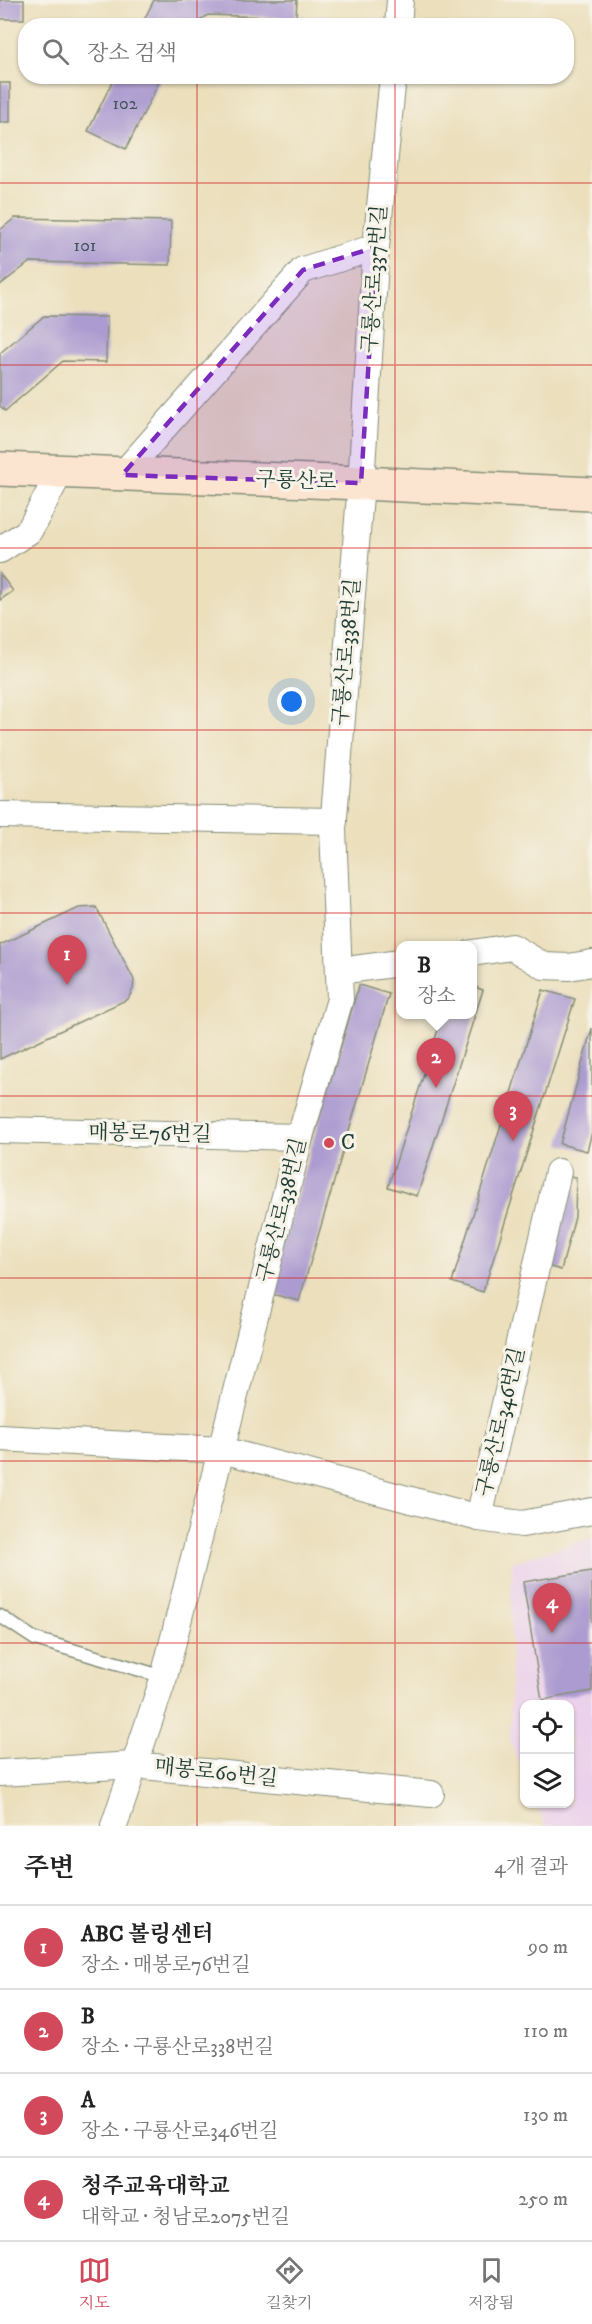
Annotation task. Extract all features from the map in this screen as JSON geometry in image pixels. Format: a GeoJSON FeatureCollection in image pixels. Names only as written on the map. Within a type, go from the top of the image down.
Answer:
{"type":"FeatureCollection","features":[{"type":"Feature","properties":{"kind":"street"},"geometry":{"type":"LineString","coordinates":[[399,18],[400,0]]}},
{"type":"Feature","properties":{"kind":"street","name":"구룡산로337번길"},"geometry":{"type":"LineString","coordinates":[[361,483],[376,247],[392,84]]}},
{"type":"Feature","properties":{"kind":"street"},"geometry":{"type":"LineString","coordinates":[[122,475],[303,270],[376,247]]}},
{"type":"Feature","properties":{"kind":"street","name":"구룡산로"},"geometry":{"type":"LineString","coordinates":[[0,469],[592,494]]}},
{"type":"Feature","properties":{"kind":"street"},"geometry":{"type":"LineString","coordinates":[[0,550],[29,531],[60,472]]}},
{"type":"Feature","properties":{"kind":"street","name":"구룡산로338번길"},"geometry":{"type":"LineString","coordinates":[[114,1826],[164,1677],[300,1137],[340,999],[334,820],[361,483]]}},
{"type":"Feature","properties":{"kind":"street"},"geometry":{"type":"LineString","coordinates":[[0,815],[334,820]]}},
{"type":"Feature","properties":{"kind":"street"},"geometry":{"type":"LineString","coordinates":[[477,952],[512,947],[544,966],[569,967],[592,963]]}},
{"type":"Feature","properties":{"kind":"street"},"geometry":{"type":"LineString","coordinates":[[339,971],[396,964]]}},
{"type":"Feature","properties":{"kind":"street","name":"매봉로76번길"},"geometry":{"type":"LineString","coordinates":[[0,1130],[300,1137]]}},
{"type":"Feature","properties":{"kind":"street","name":"구룡산로346번길"},"geometry":{"type":"LineString","coordinates":[[222,1450],[479,1518],[558,1172]]}},
{"type":"Feature","properties":{"kind":"street"},"geometry":{"type":"LineString","coordinates":[[0,1438],[222,1450]]}},
{"type":"Feature","properties":{"kind":"street"},"geometry":{"type":"LineString","coordinates":[[479,1518],[522,1524],[592,1511]]}},
{"type":"Feature","properties":{"kind":"street","name":"매봉로60번길"},"geometry":{"type":"LineString","coordinates":[[0,1773],[134,1765],[431,1794]]}},
{"type":"Feature","properties":{"kind":"lane"},"geometry":{"type":"LineString","coordinates":[[0,1616],[35,1639],[164,1677]]}},
{"type":"Feature","properties":{"kind":"highlighted area"},"geometry":{"type":"Polygon","coordinates":[[[376,247],[361,483],[122,475],[303,270],[376,247]]]}},
{"type":"Feature","properties":{"kind":"shaded area"},"geometry":{"type":"Polygon","coordinates":[[[592,1538],[592,1826],[546,1826],[538,1808],[574,1808],[574,1700],[520,1700],[520,1765],[510,1740],[512,1562],[592,1538]]]}},
{"type":"Feature","properties":{"kind":"building"},"geometry":{"type":"Polygon","coordinates":[[[0,0],[24,0],[24,18],[0,19],[0,0]]]}},
{"type":"Feature","properties":{"kind":"building"},"geometry":{"type":"Polygon","coordinates":[[[154,0],[297,0],[296,18],[208,15],[204,18],[145,18],[154,0]]]}},
{"type":"Feature","properties":{"kind":"building"},"geometry":{"type":"Polygon","coordinates":[[[0,83],[10,83],[10,122],[0,122],[0,83]]]}},
{"type":"Feature","properties":{"kind":"building"},"geometry":{"type":"Polygon","coordinates":[[[111,84],[158,84],[126,149],[88,131],[111,84]]]}},
{"type":"Feature","properties":{"kind":"building"},"geometry":{"type":"Polygon","coordinates":[[[15,218],[171,221],[170,265],[30,262],[0,285],[0,230],[15,218]]]}},
{"type":"Feature","properties":{"kind":"building"},"geometry":{"type":"Polygon","coordinates":[[[44,316],[107,317],[106,362],[63,361],[5,411],[0,406],[0,353],[44,316]]]}},
{"type":"Feature","properties":{"kind":"building"},"geometry":{"type":"Polygon","coordinates":[[[0,574],[13,591],[0,600],[0,574]]]}},
{"type":"Feature","properties":{"kind":"building"},"geometry":{"type":"Polygon","coordinates":[[[96,907],[134,980],[128,999],[0,1059],[0,945],[79,908],[96,907]]]}},
{"type":"Feature","properties":{"kind":"building","name":"C"},"geometry":{"type":"Polygon","coordinates":[[[359,985],[389,994],[299,1301],[268,1293],[359,985]]]}},
{"type":"Feature","properties":{"kind":"building"},"geometry":{"type":"Polygon","coordinates":[[[477,988],[483,990],[477,1009],[477,988]]]}},
{"type":"Feature","properties":{"kind":"building"},"geometry":{"type":"Polygon","coordinates":[[[543,990],[575,999],[483,1292],[452,1282],[543,990]]]}},
{"type":"Feature","properties":{"kind":"building"},"geometry":{"type":"Polygon","coordinates":[[[441,1019],[474,1019],[417,1196],[388,1187],[441,1019]]]}},
{"type":"Feature","properties":{"kind":"building"},"geometry":{"type":"Polygon","coordinates":[[[592,1028],[592,1132],[587,1151],[560,1144],[592,1028]]]}},
{"type":"Feature","properties":{"kind":"building"},"geometry":{"type":"Polygon","coordinates":[[[564,1176],[576,1177],[575,1217],[561,1270],[540,1264],[564,1176]]]}},
{"type":"Feature","properties":{"kind":"building"},"geometry":{"type":"Polygon","coordinates":[[[592,1571],[592,1691],[542,1700],[523,1582],[592,1571]]]}},
{"type":"Feature","properties":{"kind":"place","name":"ABC 볼링센터"},"geometry":{"type":"Point","coordinates":[67,985]}},
{"type":"Feature","properties":{"kind":"place","name":"B"},"geometry":{"type":"Point","coordinates":[436,1088]}},
{"type":"Feature","properties":{"kind":"place","name":"A"},"geometry":{"type":"Point","coordinates":[513,1141]}},
{"type":"Feature","properties":{"kind":"place","name":"C"},"geometry":{"type":"Point","coordinates":[329,1143]}},
{"type":"Feature","properties":{"kind":"place","name":"청주교육대학교"},"geometry":{"type":"Point","coordinates":[552,1633]}}]}
